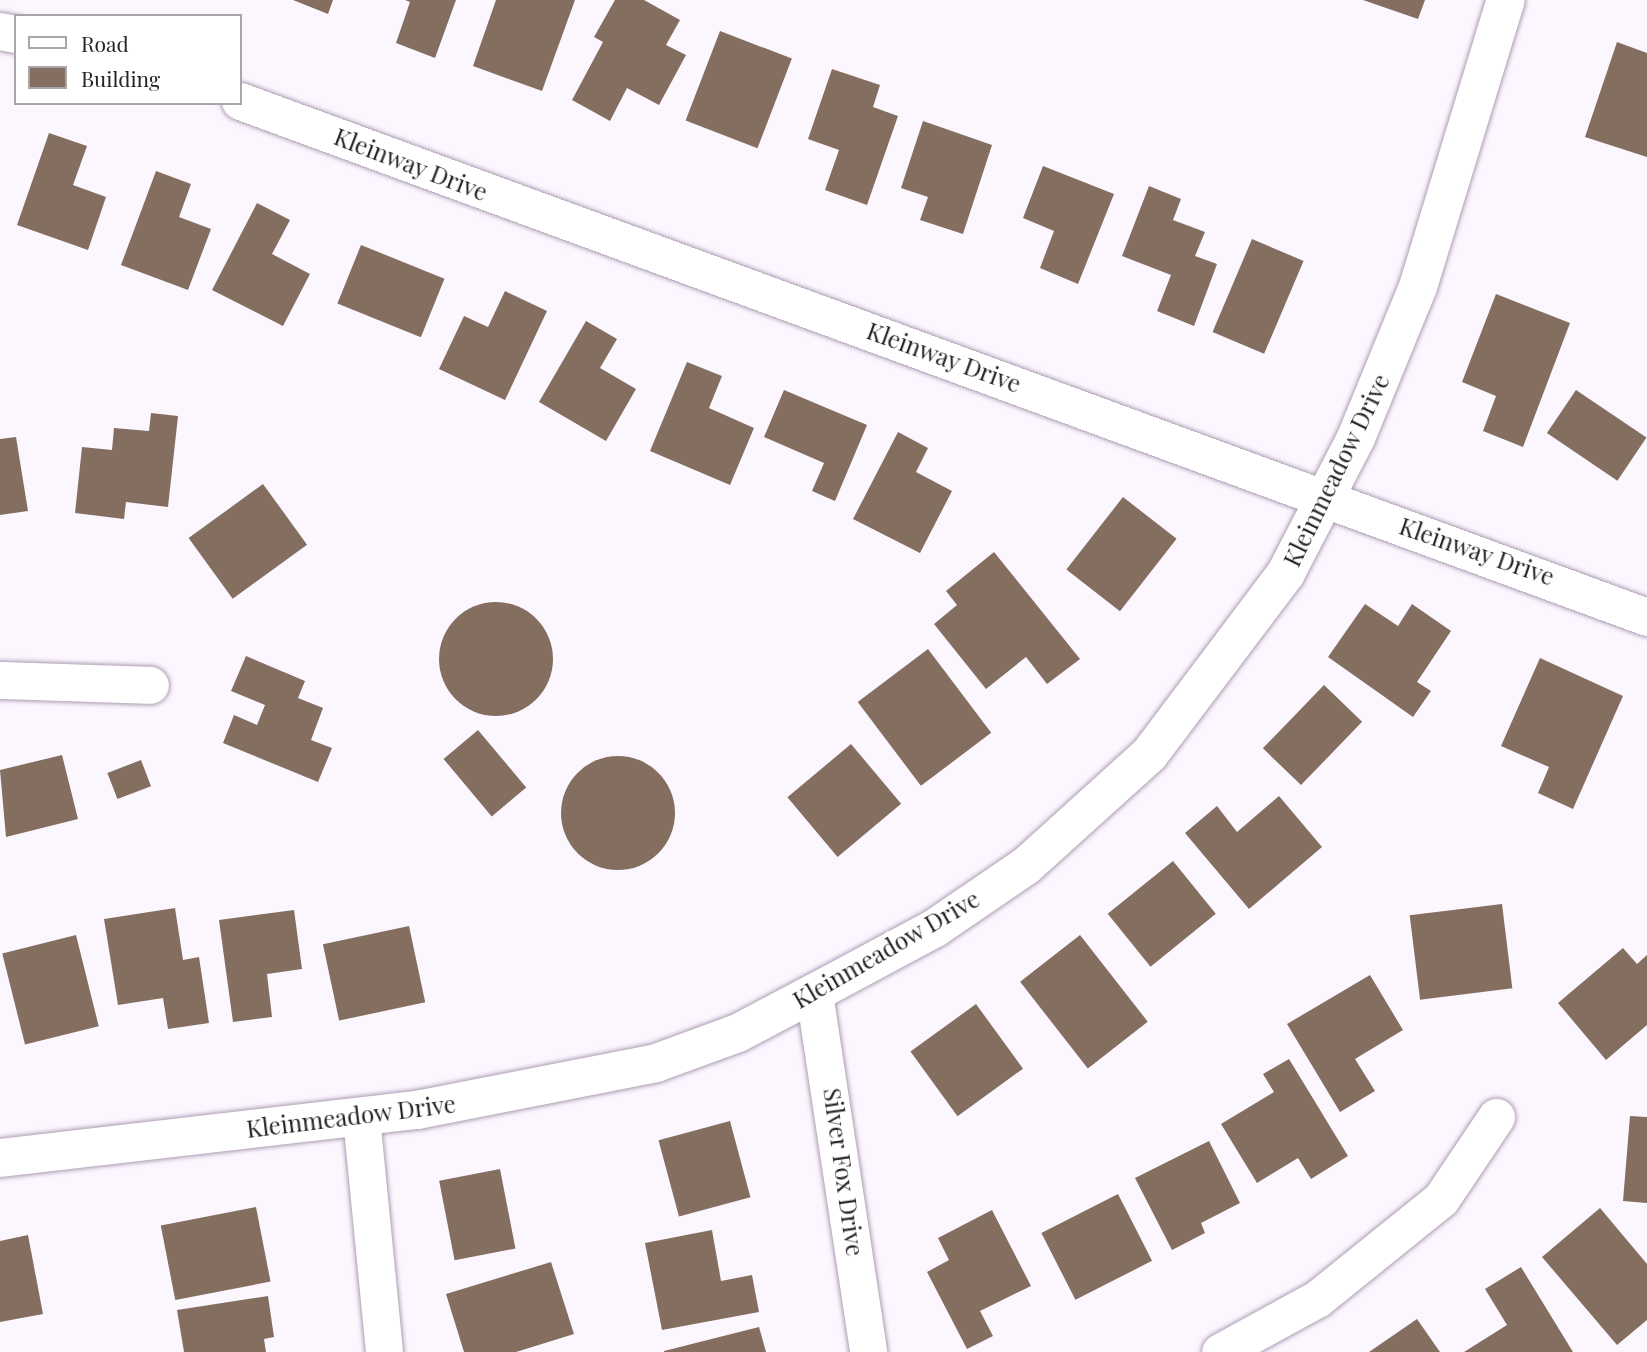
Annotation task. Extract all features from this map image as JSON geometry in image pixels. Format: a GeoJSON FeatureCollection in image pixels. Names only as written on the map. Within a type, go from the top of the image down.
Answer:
{"type":"FeatureCollection","features":[{"type":"Feature","properties":{"kind":"street","name":"Kleinmeadow Drive"},"geometry":{"type":"LineString","coordinates":[[0,1158],[360,1117],[656,1063],[737,1033],[814,993],[935,928],[1026,866],[1113,793],[1245,635],[1327,499],[1418,287],[1506,0]]}},
{"type":"Feature","properties":{"kind":"street","name":"Kleinway Drive"},"geometry":{"type":"LineString","coordinates":[[242,102],[1647,617]]}},
{"type":"Feature","properties":{"kind":"street"},"geometry":{"type":"LineString","coordinates":[[0,680],[150,685]]}},
{"type":"Feature","properties":{"kind":"street","name":"Silver Fox Drive"},"geometry":{"type":"LineString","coordinates":[[814,993],[868,1352]]}},
{"type":"Feature","properties":{"kind":"street"},"geometry":{"type":"LineString","coordinates":[[360,1117],[384,1352]]}},
{"type":"Feature","properties":{"kind":"street"},"geometry":{"type":"LineString","coordinates":[[1220,1352],[1317,1299],[1441,1199],[1496,1117]]}},
{"type":"Feature","properties":{"kind":"building"},"geometry":{"type":"Polygon","coordinates":[[[293,0],[333,0],[328,14],[293,0]]]}},
{"type":"Feature","properties":{"kind":"building"},"geometry":{"type":"Polygon","coordinates":[[[405,0],[456,0],[435,58],[396,43],[410,2],[405,0]]]}},
{"type":"Feature","properties":{"kind":"building"},"geometry":{"type":"Polygon","coordinates":[[[496,0],[575,0],[542,91],[473,66],[496,0]]]}},
{"type":"Feature","properties":{"kind":"building"},"geometry":{"type":"Polygon","coordinates":[[[615,0],[644,0],[680,20],[666,45],[686,55],[659,105],[627,88],[610,121],[572,100],[603,42],[594,37],[615,0]]]}},
{"type":"Feature","properties":{"kind":"building"},"geometry":{"type":"Polygon","coordinates":[[[1363,0],[1425,0],[1418,19],[1363,0]]]}},
{"type":"Feature","properties":{"kind":"building"},"geometry":{"type":"Polygon","coordinates":[[[720,31],[792,59],[757,148],[686,121],[720,31]]]}},
{"type":"Feature","properties":{"kind":"building"},"geometry":{"type":"Polygon","coordinates":[[[1617,42],[1647,53],[1647,157],[1585,137],[1617,42]]]}},
{"type":"Feature","properties":{"kind":"building"},"geometry":{"type":"Polygon","coordinates":[[[832,69],[880,85],[873,107],[898,116],[867,205],[825,190],[839,150],[808,139],[832,69]]]}},
{"type":"Feature","properties":{"kind":"building"},"geometry":{"type":"Polygon","coordinates":[[[923,121],[992,145],[963,234],[920,220],[928,197],[901,188],[923,121]]]}},
{"type":"Feature","properties":{"kind":"building"},"geometry":{"type":"Polygon","coordinates":[[[49,133],[87,146],[73,185],[106,197],[88,250],[17,225],[49,133]]]}},
{"type":"Feature","properties":{"kind":"building"},"geometry":{"type":"Polygon","coordinates":[[[1043,166],[1114,194],[1078,284],[1040,268],[1054,231],[1023,218],[1043,166]]]}},
{"type":"Feature","properties":{"kind":"building"},"geometry":{"type":"Polygon","coordinates":[[[156,171],[191,184],[179,217],[211,229],[188,290],[121,265],[156,171]]]}},
{"type":"Feature","properties":{"kind":"building"},"geometry":{"type":"Polygon","coordinates":[[[1149,186],[1181,199],[1173,220],[1205,232],[1195,256],[1217,264],[1194,326],[1157,311],[1171,275],[1122,256],[1149,186]]]}},
{"type":"Feature","properties":{"kind":"building"},"geometry":{"type":"Polygon","coordinates":[[[257,203],[290,220],[272,254],[310,274],[283,326],[212,290],[257,203]]]}},
{"type":"Feature","properties":{"kind":"building"},"geometry":{"type":"Polygon","coordinates":[[[1252,239],[1304,261],[1264,354],[1213,332],[1252,239]]]}},
{"type":"Feature","properties":{"kind":"building"},"geometry":{"type":"Polygon","coordinates":[[[361,245],[444,279],[421,337],[337,303],[361,245]]]}},
{"type":"Feature","properties":{"kind":"building"},"geometry":{"type":"Polygon","coordinates":[[[505,291],[547,311],[505,400],[439,369],[464,316],[488,327],[505,291]]]}},
{"type":"Feature","properties":{"kind":"building"},"geometry":{"type":"Polygon","coordinates":[[[1496,294],[1570,323],[1523,447],[1483,431],[1496,396],[1462,382],[1496,294]]]}},
{"type":"Feature","properties":{"kind":"building"},"geometry":{"type":"Polygon","coordinates":[[[586,321],[617,339],[600,368],[636,389],[606,441],[539,402],[586,321]]]}},
{"type":"Feature","properties":{"kind":"building"},"geometry":{"type":"Polygon","coordinates":[[[687,362],[722,376],[709,408],[754,428],[730,485],[650,451],[687,362]]]}},
{"type":"Feature","properties":{"kind":"building"},"geometry":{"type":"Polygon","coordinates":[[[784,390],[867,425],[835,501],[812,491],[824,463],[764,437],[784,390]]]}},
{"type":"Feature","properties":{"kind":"building"},"geometry":{"type":"Polygon","coordinates":[[[1576,390],[1646,438],[1617,481],[1547,433],[1576,390]]]}},
{"type":"Feature","properties":{"kind":"building"},"geometry":{"type":"Polygon","coordinates":[[[151,413],[178,416],[168,507],[126,502],[124,519],[75,513],[82,447],[112,450],[114,428],[149,431],[151,413]]]}},
{"type":"Feature","properties":{"kind":"building"},"geometry":{"type":"Polygon","coordinates":[[[898,432],[928,448],[916,472],[952,491],[920,553],[853,519],[898,432]]]}},
{"type":"Feature","properties":{"kind":"building"},"geometry":{"type":"Polygon","coordinates":[[[16,437],[28,511],[0,515],[0,439],[16,437]]]}},
{"type":"Feature","properties":{"kind":"building"},"geometry":{"type":"Polygon","coordinates":[[[263,484],[307,545],[233,599],[189,538],[263,484]]]}},
{"type":"Feature","properties":{"kind":"building"},"geometry":{"type":"Polygon","coordinates":[[[1123,497],[1177,539],[1120,611],[1066,569],[1123,497]]]}},
{"type":"Feature","properties":{"kind":"building"},"geometry":{"type":"Polygon","coordinates":[[[994,552],[1080,659],[1047,684],[1026,657],[986,689],[934,624],[957,605],[946,591],[994,552]]]}},
{"type":"Feature","properties":{"kind":"building"},"geometry":{"type":"Polygon","coordinates":[[[496,602],[518,606],[536,619],[549,637],[553,659],[549,681],[536,699],[518,712],[496,716],[474,712],[456,699],[443,681],[439,659],[443,637],[456,619],[474,606],[496,602]]]}},
{"type":"Feature","properties":{"kind":"building"},"geometry":{"type":"Polygon","coordinates":[[[1365,604],[1398,626],[1412,604],[1451,631],[1417,682],[1431,691],[1413,717],[1328,657],[1365,604]]]}},
{"type":"Feature","properties":{"kind":"building"},"geometry":{"type":"Polygon","coordinates":[[[928,649],[991,733],[921,786],[858,702],[928,649]]]}},
{"type":"Feature","properties":{"kind":"building"},"geometry":{"type":"Polygon","coordinates":[[[246,656],[305,681],[298,698],[323,708],[311,740],[332,748],[318,782],[223,743],[234,715],[257,725],[265,705],[231,691],[246,656]]]}},
{"type":"Feature","properties":{"kind":"building"},"geometry":{"type":"Polygon","coordinates":[[[1540,658],[1623,696],[1573,809],[1538,793],[1549,767],[1501,746],[1540,658]]]}},
{"type":"Feature","properties":{"kind":"building"},"geometry":{"type":"Polygon","coordinates":[[[1324,685],[1362,722],[1301,785],[1263,748],[1324,685]]]}},
{"type":"Feature","properties":{"kind":"building"},"geometry":{"type":"Polygon","coordinates":[[[478,730],[526,787],[492,816],[444,759],[478,730]]]}},
{"type":"Feature","properties":{"kind":"building"},"geometry":{"type":"Polygon","coordinates":[[[851,744],[901,804],[838,857],[787,797],[851,744]]]}},
{"type":"Feature","properties":{"kind":"building"},"geometry":{"type":"Polygon","coordinates":[[[62,755],[78,819],[6,837],[0,770],[62,755]]]}},
{"type":"Feature","properties":{"kind":"building"},"geometry":{"type":"Polygon","coordinates":[[[618,756],[640,760],[658,773],[671,791],[675,813],[671,835],[658,853],[640,866],[618,870],[596,866],[578,853],[565,835],[561,813],[565,791],[578,773],[596,760],[618,756]]]}},
{"type":"Feature","properties":{"kind":"building"},"geometry":{"type":"Polygon","coordinates":[[[141,760],[151,786],[117,799],[107,773],[141,760]]]}},
{"type":"Feature","properties":{"kind":"building"},"geometry":{"type":"Polygon","coordinates":[[[1279,796],[1322,847],[1249,909],[1185,833],[1217,806],[1237,832],[1279,796]]]}},
{"type":"Feature","properties":{"kind":"building"},"geometry":{"type":"Polygon","coordinates":[[[1173,861],[1216,914],[1151,967],[1108,914],[1173,861]]]}},
{"type":"Feature","properties":{"kind":"building"},"geometry":{"type":"Polygon","coordinates":[[[1502,904],[1512,988],[1420,1000],[1410,915],[1502,904]]]}},
{"type":"Feature","properties":{"kind":"building"},"geometry":{"type":"Polygon","coordinates":[[[175,908],[183,960],[199,957],[209,1023],[168,1029],[163,998],[118,1005],[104,919],[175,908]]]}},
{"type":"Feature","properties":{"kind":"building"},"geometry":{"type":"Polygon","coordinates":[[[294,910],[302,969],[267,974],[272,1017],[233,1022],[219,920],[294,910]]]}},
{"type":"Feature","properties":{"kind":"building"},"geometry":{"type":"Polygon","coordinates":[[[409,926],[425,1002],[339,1021],[323,944],[409,926]]]}},
{"type":"Feature","properties":{"kind":"building"},"geometry":{"type":"Polygon","coordinates":[[[76,935],[99,1026],[25,1045],[2,953],[76,935]]]}},
{"type":"Feature","properties":{"kind":"building"},"geometry":{"type":"Polygon","coordinates":[[[1080,935],[1148,1022],[1088,1068],[1020,982],[1080,935]]]}},
{"type":"Feature","properties":{"kind":"building"},"geometry":{"type":"Polygon","coordinates":[[[1623,948],[1637,964],[1647,955],[1647,1025],[1606,1060],[1558,1003],[1623,948]]]}},
{"type":"Feature","properties":{"kind":"building"},"geometry":{"type":"Polygon","coordinates":[[[1370,975],[1403,1030],[1355,1059],[1375,1091],[1340,1112],[1287,1024],[1370,975]]]}},
{"type":"Feature","properties":{"kind":"building"},"geometry":{"type":"Polygon","coordinates":[[[976,1004],[1023,1069],[957,1116],[910,1052],[976,1004]]]}},
{"type":"Feature","properties":{"kind":"building"},"geometry":{"type":"Polygon","coordinates":[[[1289,1059],[1348,1156],[1311,1179],[1298,1158],[1257,1183],[1221,1124],[1274,1092],[1263,1074],[1289,1059]]]}},
{"type":"Feature","properties":{"kind":"building"},"geometry":{"type":"Polygon","coordinates":[[[1630,1116],[1647,1117],[1647,1203],[1623,1201],[1630,1116]]]}},
{"type":"Feature","properties":{"kind":"building"},"geometry":{"type":"Polygon","coordinates":[[[730,1121],[750,1197],[679,1216],[659,1140],[730,1121]]]}},
{"type":"Feature","properties":{"kind":"building"},"geometry":{"type":"Polygon","coordinates":[[[1209,1141],[1240,1203],[1201,1223],[1205,1233],[1172,1250],[1135,1178],[1209,1141]]]}},
{"type":"Feature","properties":{"kind":"building"},"geometry":{"type":"Polygon","coordinates":[[[500,1169],[515,1249],[455,1260],[439,1181],[500,1169]]]}},
{"type":"Feature","properties":{"kind":"building"},"geometry":{"type":"Polygon","coordinates":[[[1118,1194],[1152,1261],[1075,1300],[1041,1233],[1118,1194]]]}},
{"type":"Feature","properties":{"kind":"building"},"geometry":{"type":"Polygon","coordinates":[[[256,1207],[271,1282],[175,1300],[161,1226],[256,1207]]]}},
{"type":"Feature","properties":{"kind":"building"},"geometry":{"type":"Polygon","coordinates":[[[1600,1208],[1647,1264],[1647,1320],[1617,1345],[1542,1257],[1600,1208]]]}},
{"type":"Feature","properties":{"kind":"building"},"geometry":{"type":"Polygon","coordinates":[[[992,1210],[1031,1286],[980,1311],[993,1336],[967,1349],[927,1272],[949,1260],[938,1238],[992,1210]]]}},
{"type":"Feature","properties":{"kind":"building"},"geometry":{"type":"Polygon","coordinates":[[[712,1230],[721,1281],[752,1275],[759,1312],[662,1330],[645,1243],[712,1230]]]}},
{"type":"Feature","properties":{"kind":"building"},"geometry":{"type":"Polygon","coordinates":[[[28,1235],[43,1314],[0,1322],[0,1241],[28,1235]]]}},
{"type":"Feature","properties":{"kind":"building"},"geometry":{"type":"Polygon","coordinates":[[[551,1262],[574,1334],[516,1352],[464,1352],[446,1294],[551,1262]]]}},
{"type":"Feature","properties":{"kind":"building"},"geometry":{"type":"Polygon","coordinates":[[[1521,1267],[1573,1352],[1464,1352],[1507,1325],[1485,1289],[1521,1267]]]}},
{"type":"Feature","properties":{"kind":"building"},"geometry":{"type":"Polygon","coordinates":[[[268,1296],[274,1337],[264,1339],[266,1352],[184,1352],[177,1310],[268,1296]]]}},
{"type":"Feature","properties":{"kind":"building"},"geometry":{"type":"Polygon","coordinates":[[[1417,1319],[1440,1352],[1369,1352],[1417,1319]]]}},
{"type":"Feature","properties":{"kind":"building"},"geometry":{"type":"Polygon","coordinates":[[[759,1327],[766,1352],[664,1352],[664,1351],[759,1327]]]}}]}
